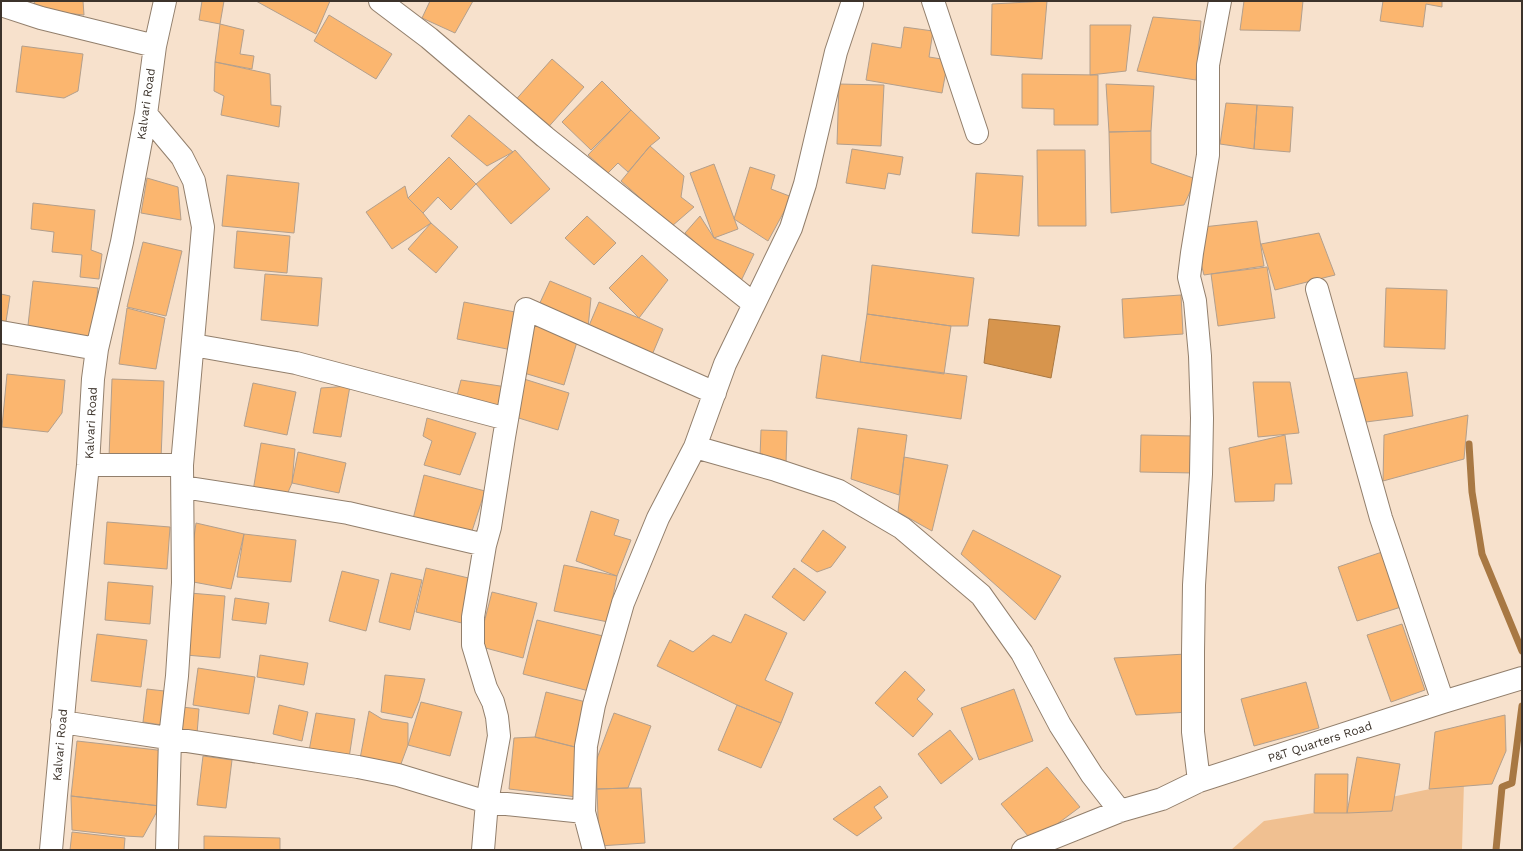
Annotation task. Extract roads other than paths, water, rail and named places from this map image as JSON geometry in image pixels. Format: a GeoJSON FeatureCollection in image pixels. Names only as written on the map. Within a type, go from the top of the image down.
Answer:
{"type":"FeatureCollection","features":[{"type":"Feature","properties":{"kind":"street","name":"Kalvari Road"},"geometry":{"type":"LineString","coordinates":[[51,850],[62,722],[88,465],[93,379],[97,349],[122,242],[146,114],[155,46],[165,1]]}},
{"type":"Feature","properties":{"kind":"street"},"geometry":{"type":"LineString","coordinates":[[380,1],[429,38],[545,137],[754,304]]}},
{"type":"Feature","properties":{"kind":"street"},"geometry":{"type":"LineString","coordinates":[[933,1],[977,133]]}},
{"type":"Feature","properties":{"kind":"street"},"geometry":{"type":"LineString","coordinates":[[1199,781],[1193,732],[1193,652],[1194,585],[1200,490],[1202,418],[1200,356],[1195,301],[1189,277],[1208,155],[1208,65],[1220,1]]}},
{"type":"Feature","properties":{"kind":"street"},"geometry":{"type":"LineString","coordinates":[[594,850],[584,812],[586,746],[594,705],[623,603],[658,518],[695,447],[725,364],[791,228],[803,192],[836,52],[856,2]]}},
{"type":"Feature","properties":{"kind":"street"},"geometry":{"type":"LineString","coordinates":[[1,5],[41,18],[155,46]]}},
{"type":"Feature","properties":{"kind":"street"},"geometry":{"type":"LineString","coordinates":[[146,114],[182,157],[194,181],[203,227],[182,465],[183,583],[177,676],[170,738],[167,850]]}},
{"type":"Feature","properties":{"kind":"street"},"geometry":{"type":"LineString","coordinates":[[1317,289],[1381,518],[1443,702]]}},
{"type":"Feature","properties":{"kind":"street"},"geometry":{"type":"LineString","coordinates":[[483,850],[487,802],[499,736],[497,717],[493,702],[486,688],[473,645],[473,617],[485,545],[490,527],[526,309],[714,393]]}},
{"type":"Feature","properties":{"kind":"street"},"geometry":{"type":"LineString","coordinates":[[1,332],[97,349]]}},
{"type":"Feature","properties":{"kind":"street"},"geometry":{"type":"LineString","coordinates":[[193,345],[296,363],[507,419]]}},
{"type":"Feature","properties":{"kind":"street"},"geometry":{"type":"LineString","coordinates":[[695,447],[776,470],[839,491],[902,528],[982,595],[1022,653],[1060,725],[1092,775],[1120,811]]}},
{"type":"Feature","properties":{"kind":"street"},"geometry":{"type":"LineString","coordinates":[[88,465],[182,465]]}},
{"type":"Feature","properties":{"kind":"street"},"geometry":{"type":"LineString","coordinates":[[183,487],[348,513],[485,545]]}},
{"type":"Feature","properties":{"kind":"street","name":"P&T Quarters Road"},"geometry":{"type":"LineString","coordinates":[[1023,850],[1120,811],[1162,800],[1199,781],[1443,702],[1521,679]]}},
{"type":"Feature","properties":{"kind":"street"},"geometry":{"type":"LineString","coordinates":[[62,722],[358,767],[398,775],[487,802],[584,812]]}},
{"type":"Feature","properties":{"kind":"waterway"},"geometry":{"type":"LineString","coordinates":[[1469,444],[1472,492],[1482,554],[1522,651]]}},
{"type":"Feature","properties":{"kind":"waterway"},"geometry":{"type":"LineString","coordinates":[[1496,850],[1502,787],[1512,783],[1522,706]]}}]}
